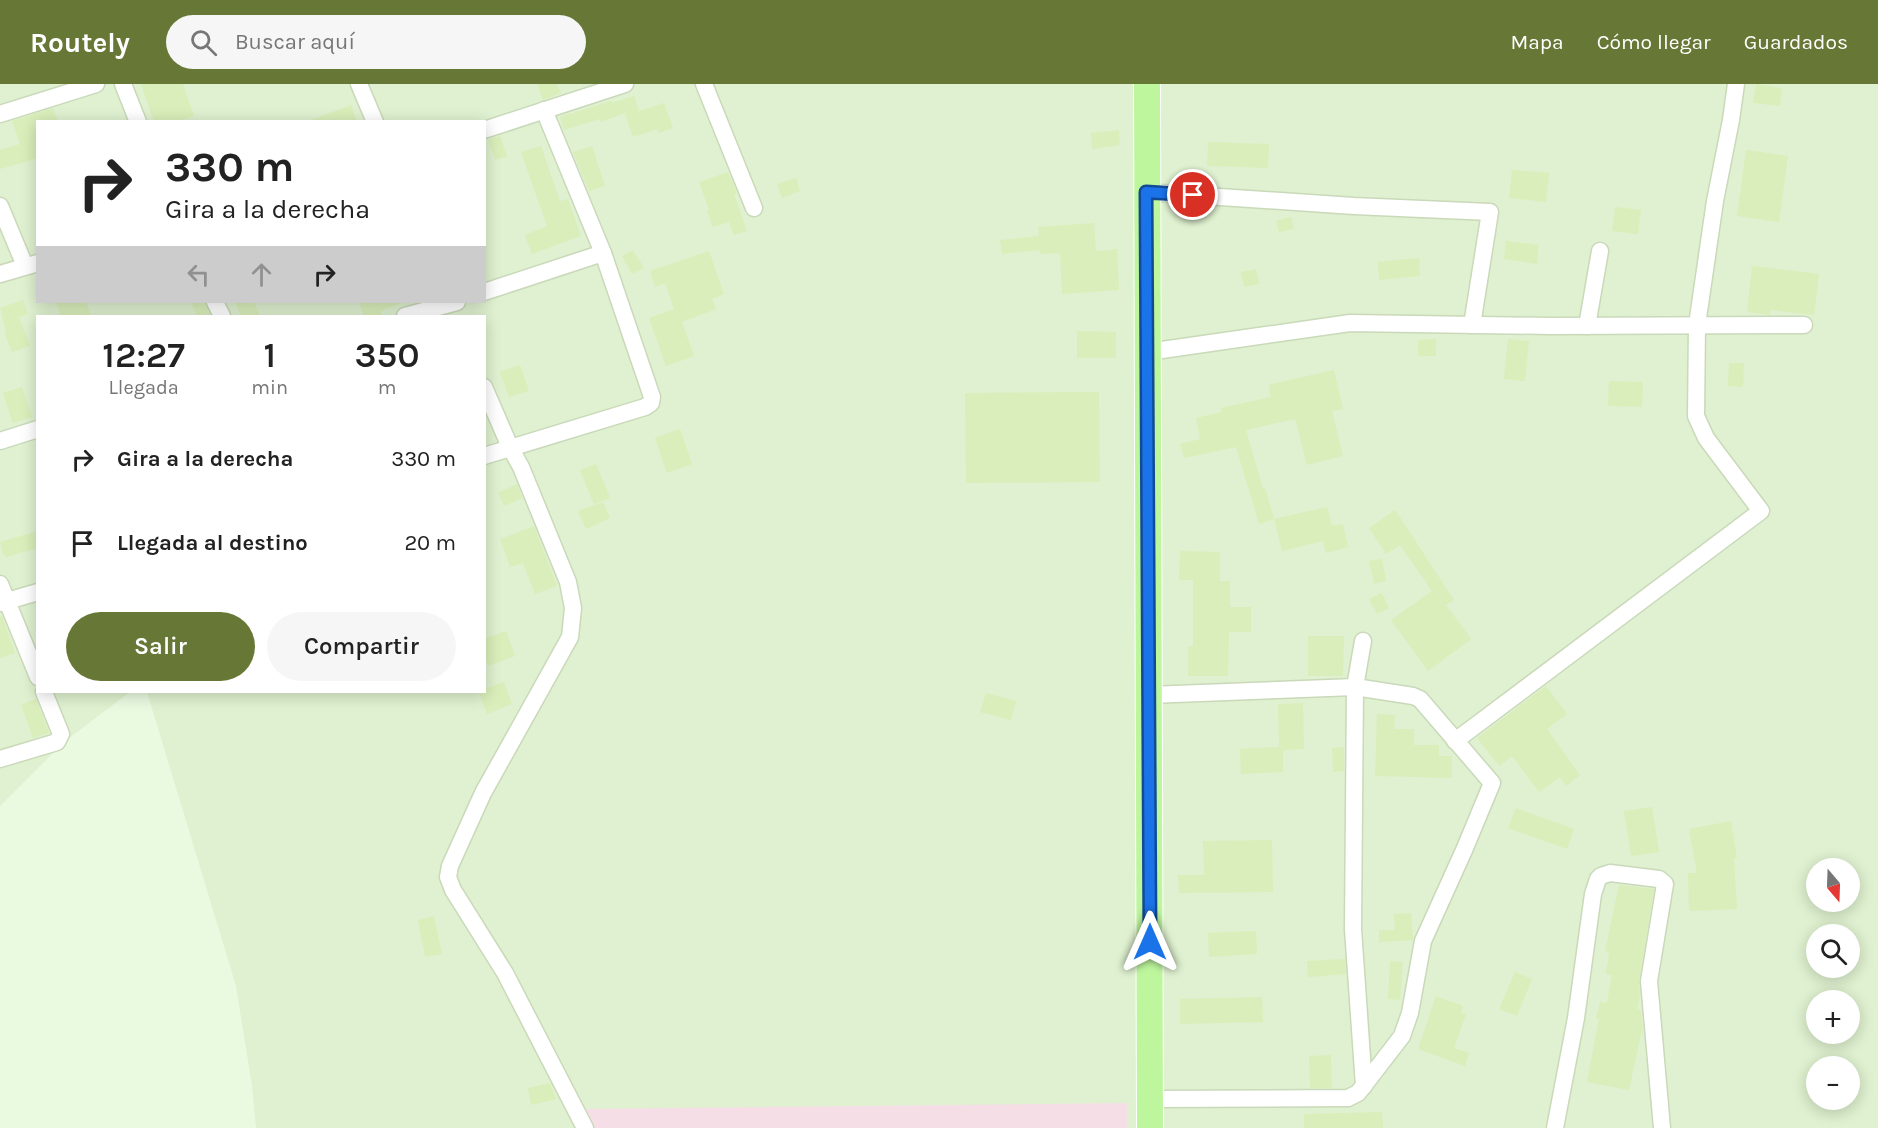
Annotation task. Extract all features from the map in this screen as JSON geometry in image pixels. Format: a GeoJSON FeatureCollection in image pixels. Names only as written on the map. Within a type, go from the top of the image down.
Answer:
{"type":"FeatureCollection","features":[{"type":"Feature","properties":{"kind":"main road"},"geometry":{"type":"LineString","coordinates":[[1147,84],[1150,1128]]}},
{"type":"Feature","properties":{"kind":"street"},"geometry":{"type":"LineString","coordinates":[[0,114],[96,84]]}},
{"type":"Feature","properties":{"kind":"street"},"geometry":{"type":"LineString","coordinates":[[123,84],[137,120]]}},
{"type":"Feature","properties":{"kind":"street"},"geometry":{"type":"LineString","coordinates":[[359,84],[374,120]]}},
{"type":"Feature","properties":{"kind":"street"},"geometry":{"type":"LineString","coordinates":[[486,129],[625,84]]}},
{"type":"Feature","properties":{"kind":"street"},"geometry":{"type":"LineString","coordinates":[[704,84],[753,208]]}},
{"type":"Feature","properties":{"kind":"street"},"geometry":{"type":"LineString","coordinates":[[1455,741],[1761,511],[1706,438],[1696,416],[1697,325],[1715,201],[1736,84]]}},
{"type":"Feature","properties":{"kind":"street"},"geometry":{"type":"LineString","coordinates":[[486,455],[645,407],[651,403],[652,397],[603,254],[544,110]]}},
{"type":"Feature","properties":{"kind":"street"},"geometry":{"type":"LineString","coordinates":[[1146,192],[1354,206],[1490,212],[1472,325]]}},
{"type":"Feature","properties":{"kind":"street"},"geometry":{"type":"LineString","coordinates":[[0,206],[32,264],[0,274]]}},
{"type":"Feature","properties":{"kind":"street"},"geometry":{"type":"LineString","coordinates":[[1587,326],[1600,251]]}},
{"type":"Feature","properties":{"kind":"street"},"geometry":{"type":"LineString","coordinates":[[486,291],[603,254]]}},
{"type":"Feature","properties":{"kind":"street"},"geometry":{"type":"LineString","coordinates":[[410,315],[452,306]]}},
{"type":"Feature","properties":{"kind":"street"},"geometry":{"type":"LineString","coordinates":[[1148,352],[1350,323],[1587,326],[1804,325]]}},
{"type":"Feature","properties":{"kind":"street"},"geometry":{"type":"LineString","coordinates":[[486,392],[521,467],[568,582],[573,608],[570,637],[483,793],[450,866],[448,877],[453,890],[505,973],[585,1128]]}},
{"type":"Feature","properties":{"kind":"street"},"geometry":{"type":"LineString","coordinates":[[0,441],[36,430]]}},
{"type":"Feature","properties":{"kind":"street"},"geometry":{"type":"LineString","coordinates":[[0,584],[3,602],[36,673]]}},
{"type":"Feature","properties":{"kind":"street"},"geometry":{"type":"LineString","coordinates":[[3,602],[36,593]]}},
{"type":"Feature","properties":{"kind":"street"},"geometry":{"type":"LineString","coordinates":[[1363,641],[1355,687],[1353,929],[1364,1086]]}},
{"type":"Feature","properties":{"kind":"street"},"geometry":{"type":"LineString","coordinates":[[1149,695],[1355,687],[1417,698],[1490,779],[1492,787],[1423,941],[1410,1013],[1402,1036],[1358,1093],[1348,1098],[1151,1099]]}},
{"type":"Feature","properties":{"kind":"street"},"geometry":{"type":"LineString","coordinates":[[0,759],[57,742],[60,738],[61,734],[44,693]]}},
{"type":"Feature","properties":{"kind":"street"},"geometry":{"type":"LineString","coordinates":[[1555,1128],[1576,1018],[1596,882],[1601,876],[1610,873],[1659,879],[1665,885],[1649,981],[1662,1128]]}},
{"type":"Feature","properties":{"kind":"shaded area"},"geometry":{"type":"Polygon","coordinates":[[[0,84],[1878,84],[1878,1128],[256,1128],[252,1086],[236,986],[147,693],[486,693],[486,315],[36,315],[36,693],[129,693],[64,742],[0,806],[0,84]]]}},
{"type":"Feature","properties":{"kind":"shaded area"},"geometry":{"type":"Polygon","coordinates":[[[1127,1103],[1127,1128],[590,1128],[583,1109],[1127,1103]]]}},
{"type":"Feature","properties":{"kind":"building"},"geometry":{"type":"Polygon","coordinates":[[[141,84],[183,84],[194,116],[183,120],[153,120],[141,84]]]}},
{"type":"Feature","properties":{"kind":"building"},"geometry":{"type":"Polygon","coordinates":[[[537,84],[557,84],[561,93],[543,100],[537,84]]]}},
{"type":"Feature","properties":{"kind":"building"},"geometry":{"type":"Polygon","coordinates":[[[1756,84],[1782,88],[1780,106],[1753,103],[1756,84]]]}},
{"type":"Feature","properties":{"kind":"building"},"geometry":{"type":"Polygon","coordinates":[[[634,96],[639,111],[664,103],[673,128],[659,133],[657,129],[633,137],[625,113],[601,122],[600,119],[564,130],[560,117],[634,96]]]}},
{"type":"Feature","properties":{"kind":"building"},"geometry":{"type":"Polygon","coordinates":[[[351,105],[356,120],[311,120],[351,105]]]}},
{"type":"Feature","properties":{"kind":"building"},"geometry":{"type":"Polygon","coordinates":[[[53,108],[57,120],[36,120],[36,159],[0,169],[0,150],[20,144],[12,121],[53,108]]]}},
{"type":"Feature","properties":{"kind":"building"},"geometry":{"type":"Polygon","coordinates":[[[1119,130],[1120,145],[1092,149],[1091,133],[1119,130]]]}},
{"type":"Feature","properties":{"kind":"building"},"geometry":{"type":"Polygon","coordinates":[[[500,136],[507,156],[495,160],[488,140],[500,136]]]}},
{"type":"Feature","properties":{"kind":"building"},"geometry":{"type":"Polygon","coordinates":[[[1208,142],[1269,144],[1268,168],[1207,166],[1208,142]]]}},
{"type":"Feature","properties":{"kind":"building"},"geometry":{"type":"Polygon","coordinates":[[[541,146],[560,201],[568,199],[581,236],[532,254],[525,235],[547,226],[521,152],[541,146]]]}},
{"type":"Feature","properties":{"kind":"building"},"geometry":{"type":"Polygon","coordinates":[[[592,146],[605,186],[589,191],[573,152],[592,146]]]}},
{"type":"Feature","properties":{"kind":"building"},"geometry":{"type":"Polygon","coordinates":[[[1746,150],[1788,156],[1779,222],[1737,216],[1746,150]]]}},
{"type":"Feature","properties":{"kind":"building"},"geometry":{"type":"Polygon","coordinates":[[[1512,170],[1549,173],[1546,202],[1509,198],[1512,170]]]}},
{"type":"Feature","properties":{"kind":"building"},"geometry":{"type":"Polygon","coordinates":[[[728,172],[737,193],[734,194],[747,231],[734,235],[729,222],[713,227],[699,182],[728,172]]]}},
{"type":"Feature","properties":{"kind":"building"},"geometry":{"type":"Polygon","coordinates":[[[796,178],[800,191],[782,198],[777,184],[796,178]]]}},
{"type":"Feature","properties":{"kind":"building"},"geometry":{"type":"Polygon","coordinates":[[[1615,207],[1641,210],[1638,234],[1612,231],[1615,207]]]}},
{"type":"Feature","properties":{"kind":"building"},"geometry":{"type":"Polygon","coordinates":[[[1291,217],[1294,229],[1279,232],[1276,221],[1291,217]]]}},
{"type":"Feature","properties":{"kind":"building"},"geometry":{"type":"Polygon","coordinates":[[[1094,223],[1096,251],[1117,249],[1119,290],[1062,294],[1060,253],[1040,254],[1040,250],[1002,254],[1000,240],[1039,236],[1038,227],[1094,223]]]}},
{"type":"Feature","properties":{"kind":"building"},"geometry":{"type":"Polygon","coordinates":[[[1506,241],[1539,245],[1537,264],[1504,259],[1506,241]]]}},
{"type":"Feature","properties":{"kind":"building"},"geometry":{"type":"Polygon","coordinates":[[[633,250],[644,268],[632,274],[622,256],[633,250]]]}},
{"type":"Feature","properties":{"kind":"building"},"geometry":{"type":"Polygon","coordinates":[[[709,251],[724,294],[712,299],[716,309],[682,322],[694,356],[666,366],[649,318],[674,309],[665,283],[655,287],[650,271],[709,251]]]}},
{"type":"Feature","properties":{"kind":"building"},"geometry":{"type":"Polygon","coordinates":[[[1419,258],[1420,276],[1379,280],[1378,262],[1419,258]]]}},
{"type":"Feature","properties":{"kind":"building"},"geometry":{"type":"Polygon","coordinates":[[[1752,266],[1819,274],[1814,315],[1770,310],[1770,315],[1747,312],[1752,266]]]}},
{"type":"Feature","properties":{"kind":"building"},"geometry":{"type":"Polygon","coordinates":[[[1256,269],[1259,284],[1244,287],[1241,272],[1256,269]]]}},
{"type":"Feature","properties":{"kind":"building"},"geometry":{"type":"Polygon","coordinates":[[[23,300],[28,314],[19,317],[30,346],[12,352],[4,332],[6,331],[0,308],[23,300]]]}},
{"type":"Feature","properties":{"kind":"building"},"geometry":{"type":"Polygon","coordinates":[[[56,303],[86,303],[91,315],[61,315],[56,303]]]}},
{"type":"Feature","properties":{"kind":"building"},"geometry":{"type":"Polygon","coordinates":[[[191,303],[205,303],[211,315],[197,315],[191,303]]]}},
{"type":"Feature","properties":{"kind":"building"},"geometry":{"type":"Polygon","coordinates":[[[235,303],[254,303],[260,315],[241,315],[235,303]]]}},
{"type":"Feature","properties":{"kind":"building"},"geometry":{"type":"Polygon","coordinates":[[[359,303],[402,303],[381,311],[382,315],[364,315],[359,303]]]}},
{"type":"Feature","properties":{"kind":"building"},"geometry":{"type":"Polygon","coordinates":[[[1077,331],[1116,332],[1116,358],[1077,358],[1077,331]]]}},
{"type":"Feature","properties":{"kind":"building"},"geometry":{"type":"Polygon","coordinates":[[[1436,339],[1436,356],[1418,356],[1418,340],[1436,339]]]}},
{"type":"Feature","properties":{"kind":"building"},"geometry":{"type":"Polygon","coordinates":[[[1508,339],[1529,341],[1525,381],[1504,379],[1508,339]]]}},
{"type":"Feature","properties":{"kind":"building"},"geometry":{"type":"Polygon","coordinates":[[[1729,363],[1744,363],[1743,387],[1728,386],[1729,363]]]}},
{"type":"Feature","properties":{"kind":"building"},"geometry":{"type":"Polygon","coordinates":[[[520,365],[529,391],[509,397],[500,372],[520,365]]]}},
{"type":"Feature","properties":{"kind":"building"},"geometry":{"type":"Polygon","coordinates":[[[1334,370],[1343,409],[1332,411],[1343,456],[1307,465],[1295,419],[1246,430],[1274,519],[1259,524],[1236,447],[1184,458],[1180,444],[1200,439],[1196,418],[1222,412],[1221,408],[1271,397],[1268,385],[1334,370]]]}},
{"type":"Feature","properties":{"kind":"building"},"geometry":{"type":"Polygon","coordinates":[[[1609,381],[1643,382],[1642,407],[1608,406],[1609,381]]]}},
{"type":"Feature","properties":{"kind":"building"},"geometry":{"type":"Polygon","coordinates":[[[22,387],[32,417],[13,423],[3,393],[22,387]]]}},
{"type":"Feature","properties":{"kind":"building"},"geometry":{"type":"Polygon","coordinates":[[[1099,392],[1100,482],[966,483],[965,393],[1099,392]]]}},
{"type":"Feature","properties":{"kind":"building"},"geometry":{"type":"Polygon","coordinates":[[[680,429],[692,464],[667,473],[655,438],[680,429]]]}},
{"type":"Feature","properties":{"kind":"building"},"geometry":{"type":"Polygon","coordinates":[[[596,464],[610,498],[594,504],[580,470],[596,464]]]}},
{"type":"Feature","properties":{"kind":"building"},"geometry":{"type":"Polygon","coordinates":[[[517,484],[522,498],[504,506],[498,493],[517,484]]]}},
{"type":"Feature","properties":{"kind":"building"},"geometry":{"type":"Polygon","coordinates":[[[603,502],[610,518],[586,529],[578,511],[603,502]]]}},
{"type":"Feature","properties":{"kind":"building"},"geometry":{"type":"Polygon","coordinates":[[[1327,507],[1332,526],[1343,524],[1348,547],[1326,553],[1323,541],[1282,551],[1274,519],[1327,507]]]}},
{"type":"Feature","properties":{"kind":"building"},"geometry":{"type":"Polygon","coordinates":[[[1395,510],[1454,600],[1446,605],[1471,639],[1428,671],[1391,620],[1432,591],[1400,545],[1386,554],[1369,528],[1395,510]]]}},
{"type":"Feature","properties":{"kind":"building"},"geometry":{"type":"Polygon","coordinates":[[[534,526],[557,586],[535,594],[523,563],[510,567],[500,539],[534,526]]]}},
{"type":"Feature","properties":{"kind":"building"},"geometry":{"type":"Polygon","coordinates":[[[36,532],[36,549],[6,557],[0,542],[36,532]]]}},
{"type":"Feature","properties":{"kind":"building"},"geometry":{"type":"Polygon","coordinates":[[[1180,551],[1220,552],[1220,581],[1230,581],[1230,607],[1251,607],[1251,632],[1229,632],[1228,676],[1188,676],[1188,646],[1193,646],[1193,580],[1179,580],[1180,551]]]}},
{"type":"Feature","properties":{"kind":"building"},"geometry":{"type":"Polygon","coordinates":[[[1382,559],[1386,581],[1374,584],[1369,561],[1382,559]]]}},
{"type":"Feature","properties":{"kind":"building"},"geometry":{"type":"Polygon","coordinates":[[[1382,593],[1389,608],[1377,614],[1369,599],[1382,593]]]}},
{"type":"Feature","properties":{"kind":"building"},"geometry":{"type":"Polygon","coordinates":[[[2,616],[15,653],[0,658],[0,617],[2,616]]]}},
{"type":"Feature","properties":{"kind":"building"},"geometry":{"type":"Polygon","coordinates":[[[506,631],[515,656],[488,666],[486,638],[506,631]]]}},
{"type":"Feature","properties":{"kind":"building"},"geometry":{"type":"Polygon","coordinates":[[[1308,636],[1344,636],[1343,676],[1308,676],[1308,636]]]}},
{"type":"Feature","properties":{"kind":"building"},"geometry":{"type":"Polygon","coordinates":[[[504,682],[512,704],[487,714],[479,693],[486,693],[486,688],[504,682]]]}},
{"type":"Feature","properties":{"kind":"building"},"geometry":{"type":"Polygon","coordinates":[[[1546,686],[1567,714],[1547,729],[1580,775],[1566,786],[1560,777],[1539,792],[1512,756],[1499,766],[1477,738],[1546,686]]]}},
{"type":"Feature","properties":{"kind":"building"},"geometry":{"type":"Polygon","coordinates":[[[986,693],[1016,701],[1011,720],[980,712],[986,693]]]}},
{"type":"Feature","properties":{"kind":"building"},"geometry":{"type":"Polygon","coordinates":[[[36,699],[49,733],[33,738],[21,705],[36,699]]]}},
{"type":"Feature","properties":{"kind":"building"},"geometry":{"type":"Polygon","coordinates":[[[1303,703],[1304,749],[1283,750],[1283,772],[1241,774],[1240,749],[1279,747],[1278,704],[1303,703]]]}},
{"type":"Feature","properties":{"kind":"building"},"geometry":{"type":"Polygon","coordinates":[[[1377,714],[1395,715],[1394,729],[1414,729],[1414,745],[1439,745],[1439,756],[1452,756],[1452,778],[1375,776],[1377,714]]]}},
{"type":"Feature","properties":{"kind":"building"},"geometry":{"type":"Polygon","coordinates":[[[1344,747],[1344,771],[1333,772],[1332,748],[1344,747]]]}},
{"type":"Feature","properties":{"kind":"building"},"geometry":{"type":"Polygon","coordinates":[[[1652,807],[1659,852],[1631,856],[1624,811],[1652,807]]]}},
{"type":"Feature","properties":{"kind":"building"},"geometry":{"type":"Polygon","coordinates":[[[1516,808],[1574,829],[1567,849],[1508,828],[1516,808]]]}},
{"type":"Feature","properties":{"kind":"building"},"geometry":{"type":"Polygon","coordinates":[[[1731,821],[1737,858],[1734,858],[1737,909],[1689,911],[1688,873],[1697,873],[1689,829],[1731,821]]]}},
{"type":"Feature","properties":{"kind":"building"},"geometry":{"type":"Polygon","coordinates":[[[1272,840],[1273,892],[1179,893],[1178,875],[1204,875],[1203,841],[1272,840]]]}},
{"type":"Feature","properties":{"kind":"building"},"geometry":{"type":"Polygon","coordinates":[[[1619,885],[1654,889],[1639,980],[1640,996],[1637,1009],[1641,1010],[1643,1034],[1641,1034],[1629,1090],[1587,1082],[1599,1019],[1596,1018],[1600,1002],[1607,1003],[1612,975],[1606,974],[1609,952],[1605,951],[1619,885]]]}},
{"type":"Feature","properties":{"kind":"building"},"geometry":{"type":"Polygon","coordinates":[[[1411,913],[1413,940],[1379,942],[1379,930],[1395,930],[1394,914],[1411,913]]]}},
{"type":"Feature","properties":{"kind":"building"},"geometry":{"type":"Polygon","coordinates":[[[434,916],[442,954],[425,957],[418,920],[434,916]]]}},
{"type":"Feature","properties":{"kind":"building"},"geometry":{"type":"Polygon","coordinates":[[[1256,931],[1257,954],[1209,957],[1208,933],[1256,931]]]}},
{"type":"Feature","properties":{"kind":"building"},"geometry":{"type":"Polygon","coordinates":[[[1345,959],[1346,974],[1308,977],[1307,961],[1345,959]]]}},
{"type":"Feature","properties":{"kind":"building"},"geometry":{"type":"Polygon","coordinates":[[[1390,961],[1403,962],[1400,1000],[1388,999],[1390,961]]]}},
{"type":"Feature","properties":{"kind":"building"},"geometry":{"type":"Polygon","coordinates":[[[1515,972],[1532,979],[1517,1016],[1499,1009],[1515,972]]]}},
{"type":"Feature","properties":{"kind":"building"},"geometry":{"type":"Polygon","coordinates":[[[1436,996],[1463,1006],[1461,1013],[1466,1014],[1454,1048],[1469,1053],[1465,1066],[1418,1049],[1436,996]]]}},
{"type":"Feature","properties":{"kind":"building"},"geometry":{"type":"Polygon","coordinates":[[[1262,997],[1263,1022],[1180,1024],[1180,999],[1262,997]]]}},
{"type":"Feature","properties":{"kind":"building"},"geometry":{"type":"Polygon","coordinates":[[[1331,1055],[1332,1088],[1310,1088],[1309,1056],[1331,1055]]]}},
{"type":"Feature","properties":{"kind":"building"},"geometry":{"type":"Polygon","coordinates":[[[550,1083],[556,1099],[531,1105],[528,1088],[550,1083]]]}},
{"type":"Feature","properties":{"kind":"building"},"geometry":{"type":"Polygon","coordinates":[[[1382,1112],[1383,1128],[1304,1128],[1304,1114],[1382,1112]]]}},
{"type":"Feature","properties":{"kind":"route"},"geometry":{"type":"LineString","coordinates":[[1150,942],[1146,192],[1193,195]]}}]}
